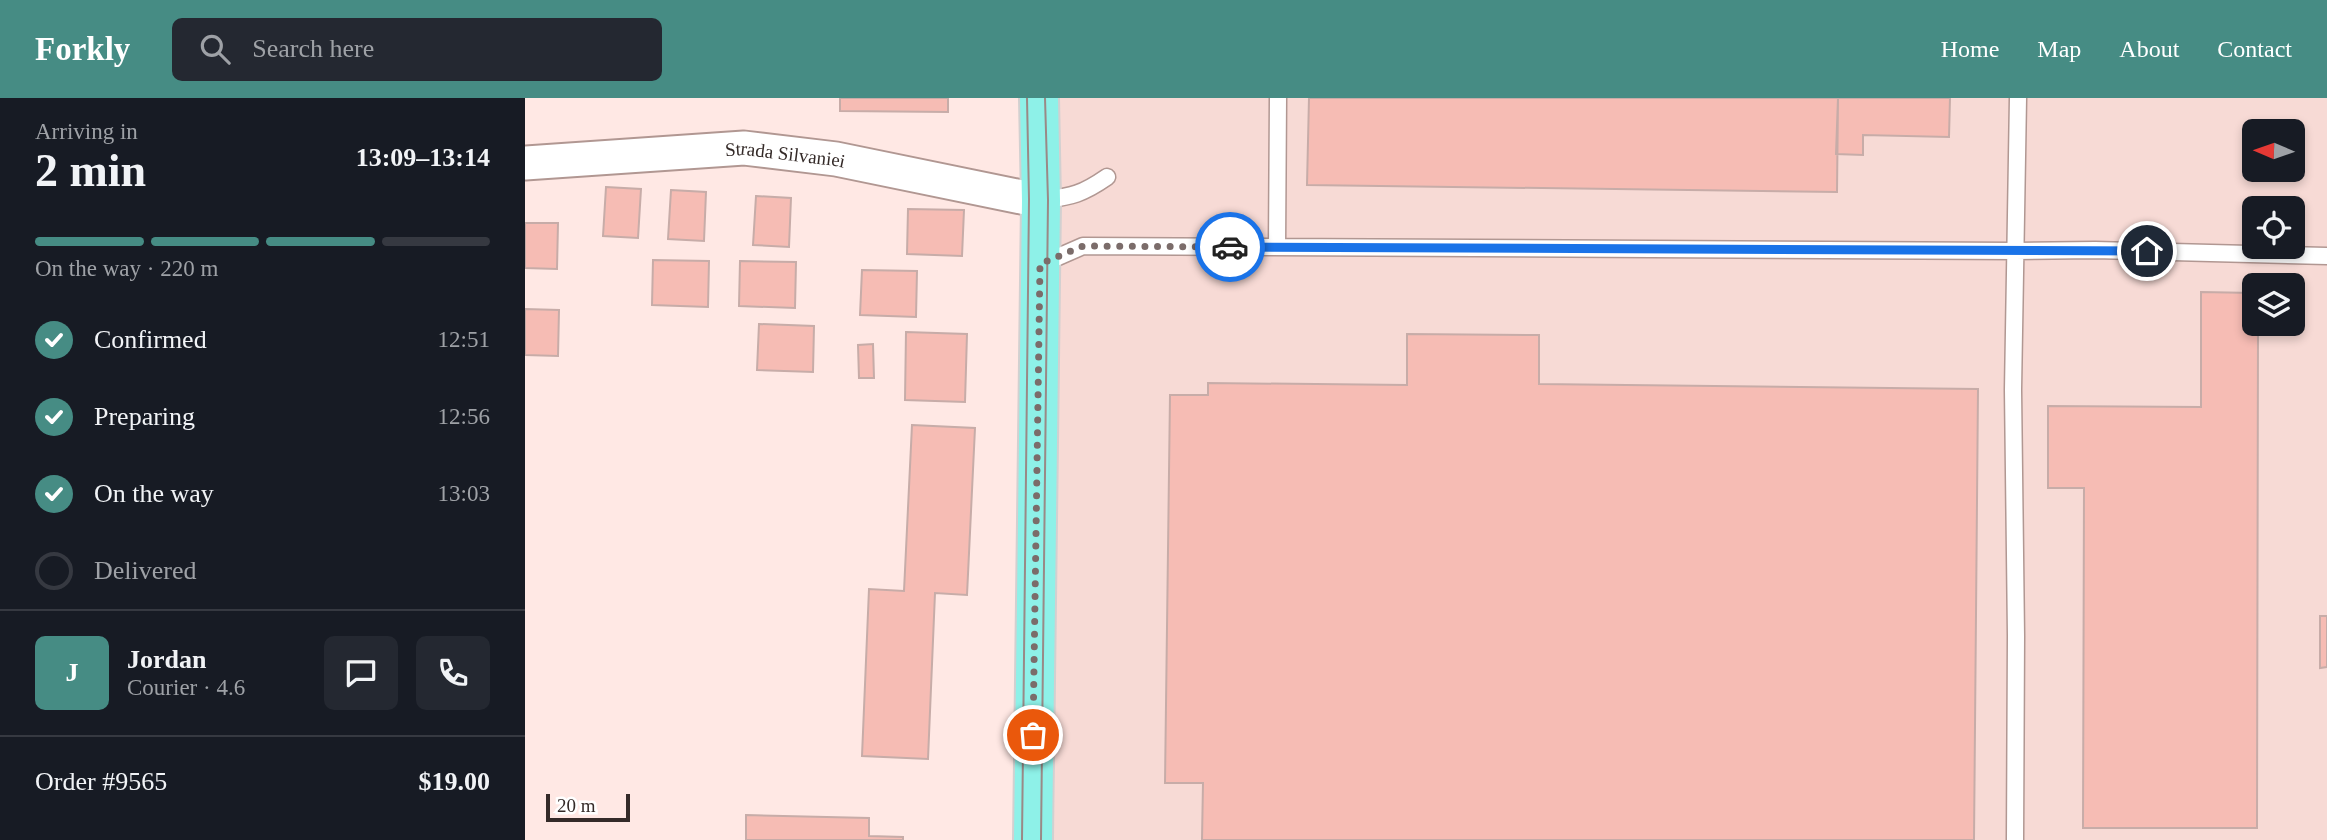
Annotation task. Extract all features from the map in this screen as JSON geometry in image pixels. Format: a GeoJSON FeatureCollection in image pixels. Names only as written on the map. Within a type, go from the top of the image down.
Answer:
{"type":"FeatureCollection","features":[{"type":"Feature","properties":{"kind":"main road"},"geometry":{"type":"LineString","coordinates":[[1033,840],[1041,201],[1039,98]]}},
{"type":"Feature","properties":{"kind":"street","name":"Strada Silvaniei"},"geometry":{"type":"LineString","coordinates":[[525,163],[744,148],[836,159],[1041,201]]}},
{"type":"Feature","properties":{"kind":"lane"},"geometry":{"type":"LineString","coordinates":[[1277,247],[1278,98]]}},
{"type":"Feature","properties":{"kind":"lane"},"geometry":{"type":"LineString","coordinates":[[2015,840],[2017,636],[2013,390],[2018,98]]}},
{"type":"Feature","properties":{"kind":"lane"},"geometry":{"type":"LineString","coordinates":[[1041,201],[1071,197],[1107,177]]}},
{"type":"Feature","properties":{"kind":"lane"},"geometry":{"type":"LineString","coordinates":[[1040,264],[1083,246],[2095,250],[2327,256]]}},
{"type":"Feature","properties":{"kind":"shaded area"},"geometry":{"type":"Polygon","coordinates":[[[1059,98],[2327,98],[2327,840],[1054,840],[1059,98]]]}},
{"type":"Feature","properties":{"kind":"building"},"geometry":{"type":"Polygon","coordinates":[[[840,98],[948,98],[948,112],[840,111],[840,98]]]}},
{"type":"Feature","properties":{"kind":"building"},"geometry":{"type":"Polygon","coordinates":[[[1309,98],[1838,98],[1837,192],[1307,185],[1309,98]]]}},
{"type":"Feature","properties":{"kind":"building"},"geometry":{"type":"Polygon","coordinates":[[[1838,98],[1950,98],[1949,137],[1863,135],[1863,155],[1836,154],[1838,98]]]}},
{"type":"Feature","properties":{"kind":"building"},"geometry":{"type":"Polygon","coordinates":[[[606,187],[641,189],[638,238],[603,236],[606,187]]]}},
{"type":"Feature","properties":{"kind":"building"},"geometry":{"type":"Polygon","coordinates":[[[671,190],[706,192],[704,241],[668,239],[671,190]]]}},
{"type":"Feature","properties":{"kind":"building"},"geometry":{"type":"Polygon","coordinates":[[[756,196],[791,198],[789,247],[753,245],[756,196]]]}},
{"type":"Feature","properties":{"kind":"building"},"geometry":{"type":"Polygon","coordinates":[[[908,209],[964,210],[962,256],[907,254],[908,209]]]}},
{"type":"Feature","properties":{"kind":"building"},"geometry":{"type":"Polygon","coordinates":[[[525,223],[558,223],[557,269],[525,268],[525,223]]]}},
{"type":"Feature","properties":{"kind":"building"},"geometry":{"type":"Polygon","coordinates":[[[653,260],[709,261],[708,307],[652,305],[653,260]]]}},
{"type":"Feature","properties":{"kind":"building"},"geometry":{"type":"Polygon","coordinates":[[[740,261],[796,262],[795,308],[739,306],[740,261]]]}},
{"type":"Feature","properties":{"kind":"building"},"geometry":{"type":"Polygon","coordinates":[[[862,270],[917,271],[916,317],[860,315],[862,270]]]}},
{"type":"Feature","properties":{"kind":"building"},"geometry":{"type":"Polygon","coordinates":[[[2201,292],[2242,293],[2242,336],[2258,336],[2257,828],[2083,828],[2084,488],[2048,488],[2048,406],[2201,407],[2201,292]]]}},
{"type":"Feature","properties":{"kind":"building"},"geometry":{"type":"Polygon","coordinates":[[[525,309],[559,310],[558,356],[525,355],[525,309]]]}},
{"type":"Feature","properties":{"kind":"building"},"geometry":{"type":"Polygon","coordinates":[[[759,324],[814,326],[813,372],[757,370],[759,324]]]}},
{"type":"Feature","properties":{"kind":"building"},"geometry":{"type":"Polygon","coordinates":[[[906,332],[967,334],[965,402],[905,400],[906,332]]]}},
{"type":"Feature","properties":{"kind":"building"},"geometry":{"type":"Polygon","coordinates":[[[1407,334],[1539,335],[1539,384],[1978,389],[1974,840],[1202,840],[1203,783],[1165,783],[1170,395],[1208,395],[1208,383],[1407,385],[1407,334]]]}},
{"type":"Feature","properties":{"kind":"building"},"geometry":{"type":"Polygon","coordinates":[[[873,344],[874,378],[859,378],[858,345],[873,344]]]}},
{"type":"Feature","properties":{"kind":"building"},"geometry":{"type":"Polygon","coordinates":[[[912,425],[975,428],[967,595],[935,593],[928,759],[862,756],[869,589],[904,591],[912,425]]]}},
{"type":"Feature","properties":{"kind":"building"},"geometry":{"type":"Polygon","coordinates":[[[2320,616],[2327,616],[2327,667],[2320,668],[2320,616]]]}},
{"type":"Feature","properties":{"kind":"building"},"geometry":{"type":"Polygon","coordinates":[[[746,815],[869,818],[869,836],[903,837],[903,840],[746,840],[746,815]]]}},
{"type":"Feature","properties":{"kind":"tram line"},"geometry":{"type":"LineString","coordinates":[[1022,840],[1029,199],[1027,98]]}},
{"type":"Feature","properties":{"kind":"tram line"},"geometry":{"type":"LineString","coordinates":[[1041,840],[1048,200],[1045,98]]}},
{"type":"Feature","properties":{"kind":"way so far"},"geometry":{"type":"LineString","coordinates":[[1033,735],[1040,264],[1083,246],[1230,247]]}},
{"type":"Feature","properties":{"kind":"route"},"geometry":{"type":"LineString","coordinates":[[1230,247],[2147,251]]}}]}
